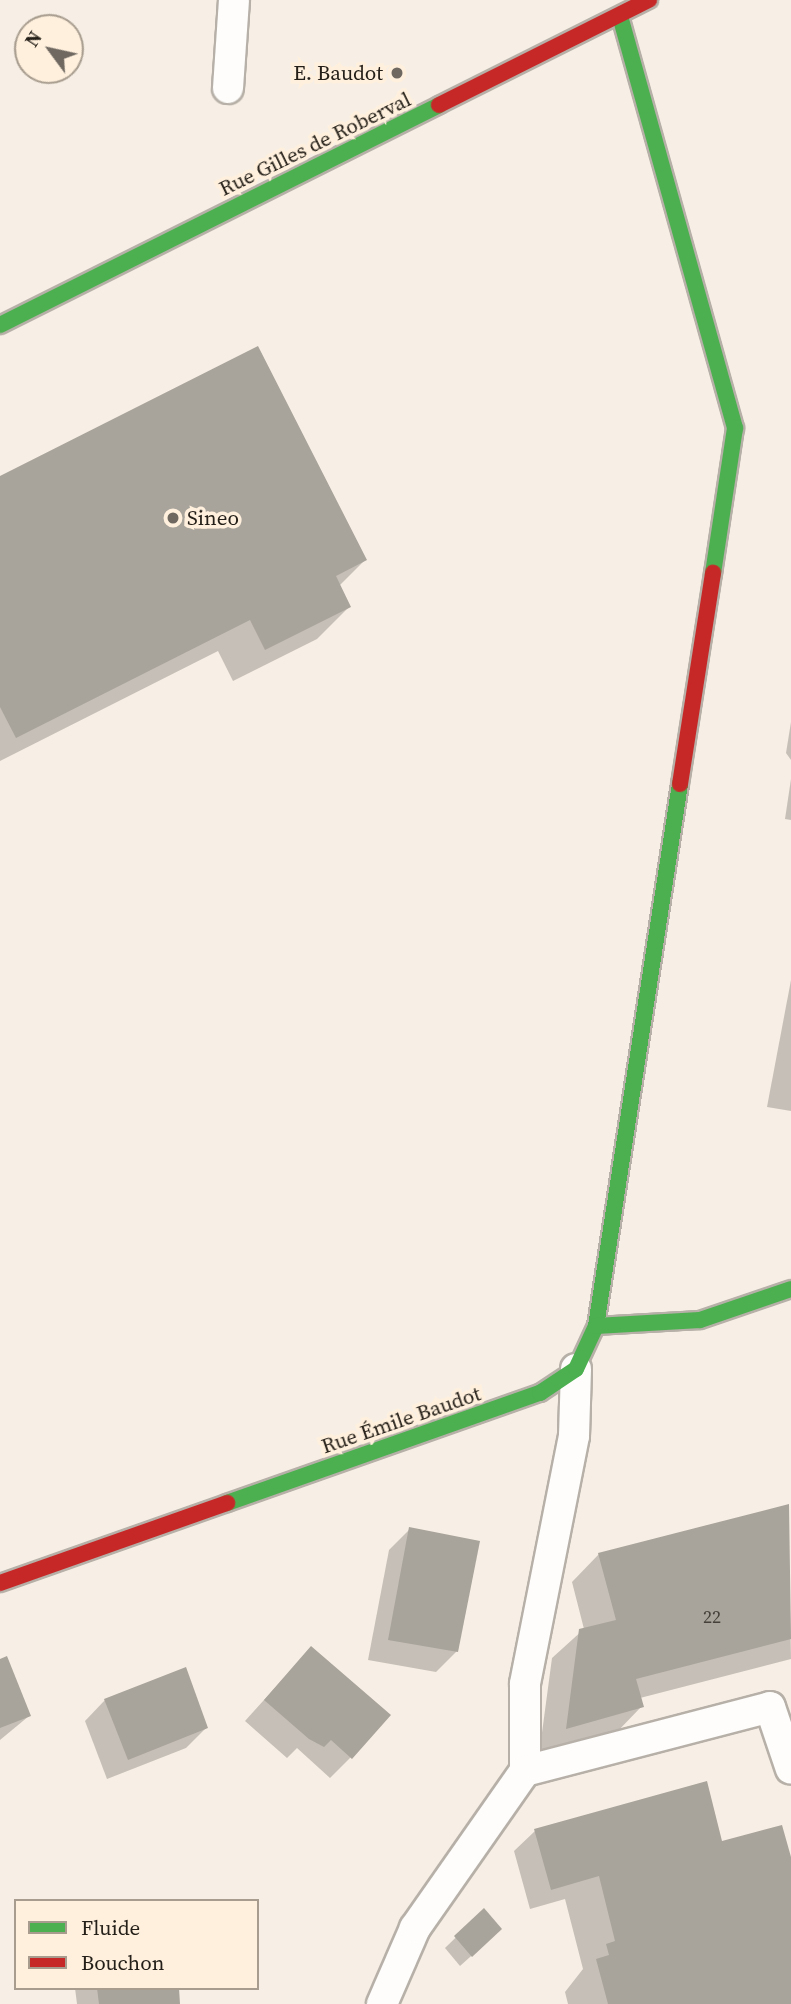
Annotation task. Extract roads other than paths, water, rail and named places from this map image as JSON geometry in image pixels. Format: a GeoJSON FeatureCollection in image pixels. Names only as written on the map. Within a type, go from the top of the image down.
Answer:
{"type":"FeatureCollection","features":[{"type":"Feature","properties":{"kind":"street","name":"Rue Gilles de Roberval"},"geometry":{"type":"LineString","coordinates":[[0,325],[649,0]]}},
{"type":"Feature","properties":{"kind":"street","name":"Rue Émile Baudot"},"geometry":{"type":"LineString","coordinates":[[0,1583],[540,1393],[576,1368],[596,1326],[735,428],[620,16]]}},
{"type":"Feature","properties":{"kind":"street"},"geometry":{"type":"LineString","coordinates":[[596,1326],[700,1320],[791,1289]]}},
{"type":"Feature","properties":{"kind":"lane"},"geometry":{"type":"LineString","coordinates":[[228,88],[234,0]]}},
{"type":"Feature","properties":{"kind":"lane"},"geometry":{"type":"LineString","coordinates":[[382,2004],[415,1928],[525,1771],[525,1684],[574,1436],[576,1368]]}},
{"type":"Feature","properties":{"kind":"lane"},"geometry":{"type":"LineString","coordinates":[[525,1771],[770,1707],[791,1769]]}},
{"type":"Feature","properties":{"kind":"place","name":"E. Baudot"},"geometry":{"type":"Point","coordinates":[397,73]}},
{"type":"Feature","properties":{"kind":"place","name":"Sineo"},"geometry":{"type":"Point","coordinates":[173,518]}}]}
